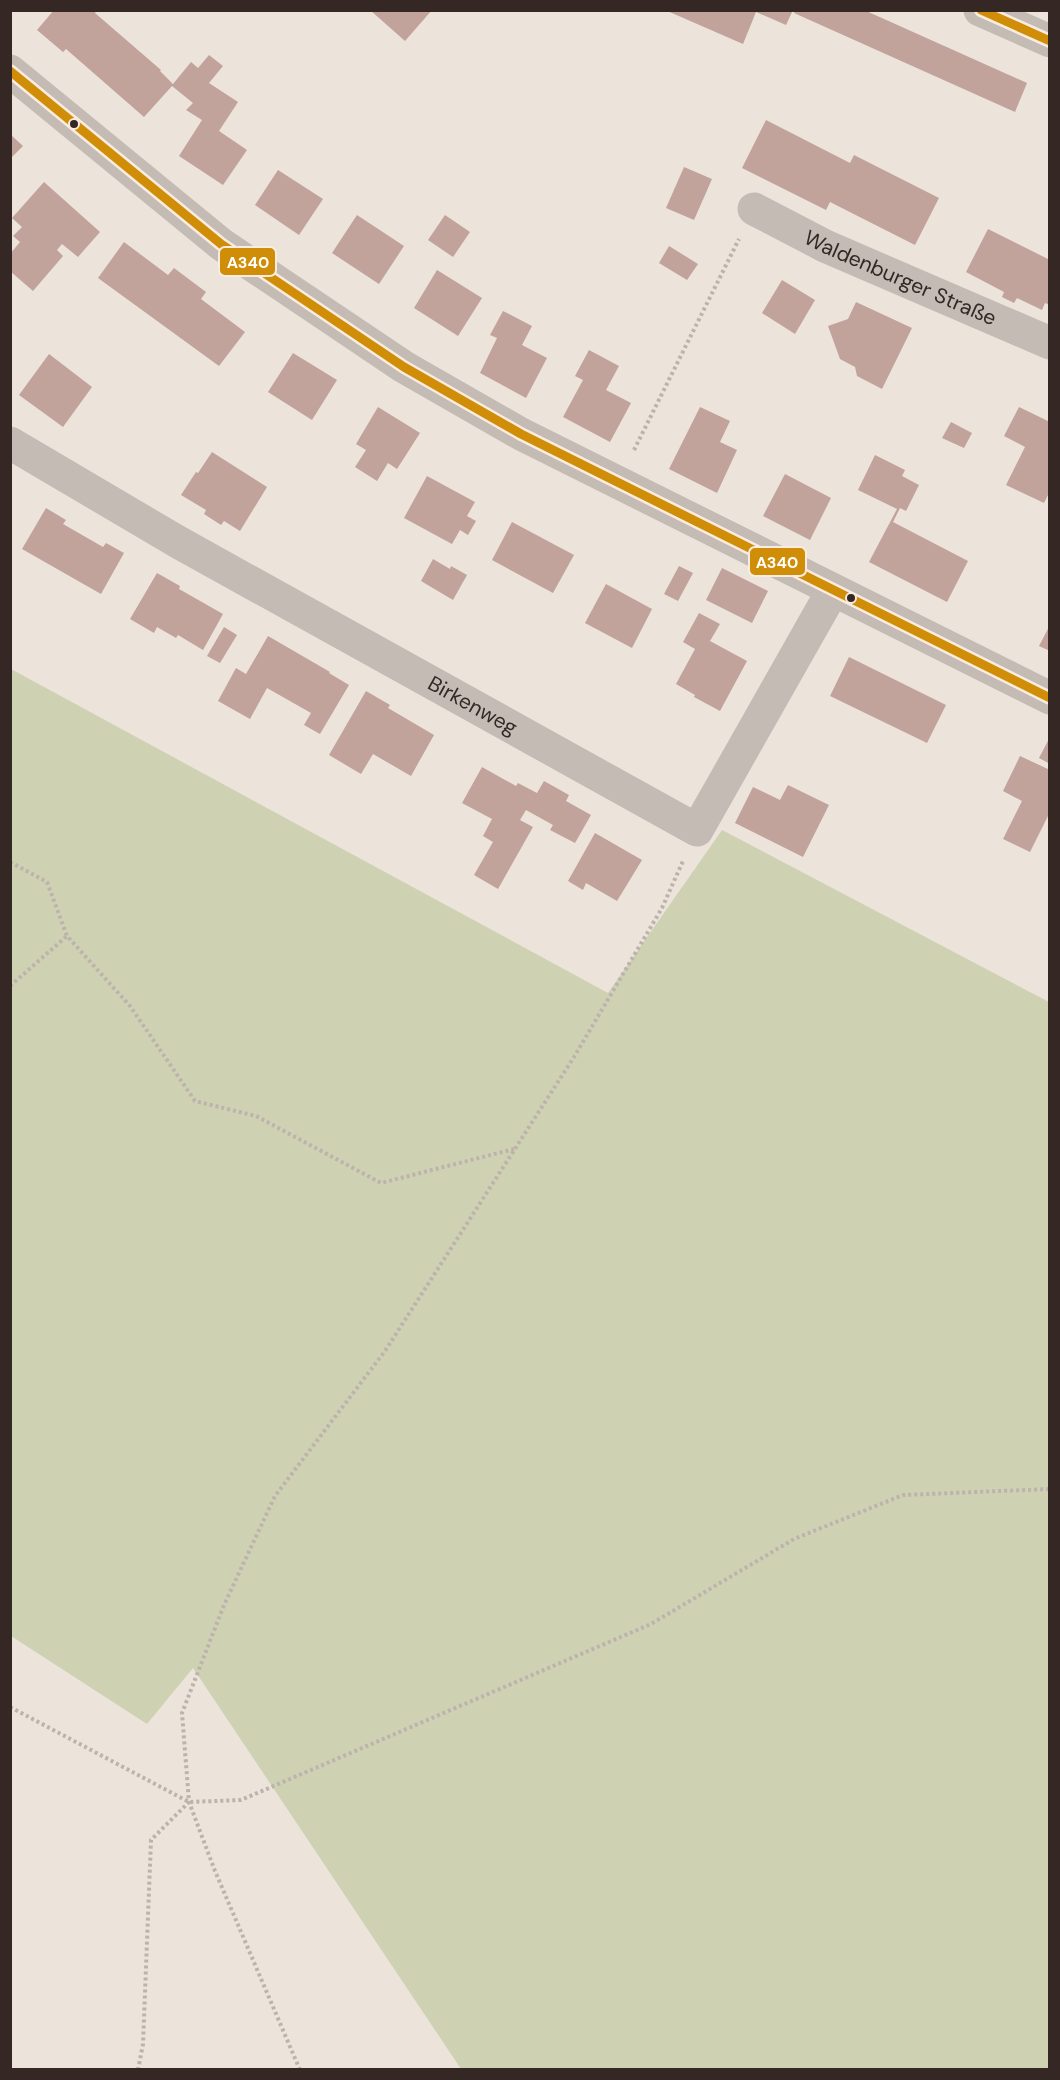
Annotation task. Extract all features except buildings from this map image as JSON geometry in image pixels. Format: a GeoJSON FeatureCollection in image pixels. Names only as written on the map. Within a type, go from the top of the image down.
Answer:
{"type":"FeatureCollection","features":[{"type":"Feature","properties":{"kind":"street"},"geometry":{"type":"LineString","coordinates":[[980,10],[1050,41]]}},
{"type":"Feature","properties":{"kind":"street"},"geometry":{"type":"LineString","coordinates":[[10,71],[221,244],[404,367],[521,434],[1050,698]]}},
{"type":"Feature","properties":{"kind":"street","name":"Waldenburger Straße"},"geometry":{"type":"LineString","coordinates":[[754,209],[825,246],[1050,343]]}},
{"type":"Feature","properties":{"kind":"street","name":"Birkenweg"},"geometry":{"type":"LineString","coordinates":[[10,443],[178,542],[697,830]]}},
{"type":"Feature","properties":{"kind":"street"},"geometry":{"type":"LineString","coordinates":[[697,830],[833,590]]}},
{"type":"Feature","properties":{"kind":"path"},"geometry":{"type":"LineString","coordinates":[[618,481],[754,209]]}},
{"type":"Feature","properties":{"kind":"path"},"geometry":{"type":"LineString","coordinates":[[300,2070],[215,1871],[189,1802],[182,1713],[224,1605],[275,1496],[385,1352],[574,1057],[662,908],[697,830]]}},
{"type":"Feature","properties":{"kind":"path"},"geometry":{"type":"LineString","coordinates":[[10,862],[47,882],[67,936],[130,1006],[195,1101],[256,1116],[381,1183],[514,1149]]}},
{"type":"Feature","properties":{"kind":"path"},"geometry":{"type":"LineString","coordinates":[[10,986],[67,936]]}},
{"type":"Feature","properties":{"kind":"path"},"geometry":{"type":"LineString","coordinates":[[10,1707],[189,1802],[241,1800],[651,1624],[794,1539],[903,1495],[1050,1488]]}},
{"type":"Feature","properties":{"kind":"path"},"geometry":{"type":"LineString","coordinates":[[138,2070],[143,2043],[151,1840],[189,1802]]}},
{"type":"Feature","properties":{"kind":"green space"},"geometry":{"type":"Polygon","coordinates":[[[11,669],[608,993],[722,830],[1049,1002],[1049,2069],[461,2069],[193,1668],[147,1724],[11,1636],[11,669]]]}},
{"type":"Feature","properties":{"kind":"transit line","name":"A340"},"geometry":{"type":"LineString","coordinates":[[981,10],[1050,41]]}},
{"type":"Feature","properties":{"kind":"transit line","name":"A340"},"geometry":{"type":"LineString","coordinates":[[10,71],[221,244],[404,367],[521,434],[1050,698]]}}]}
